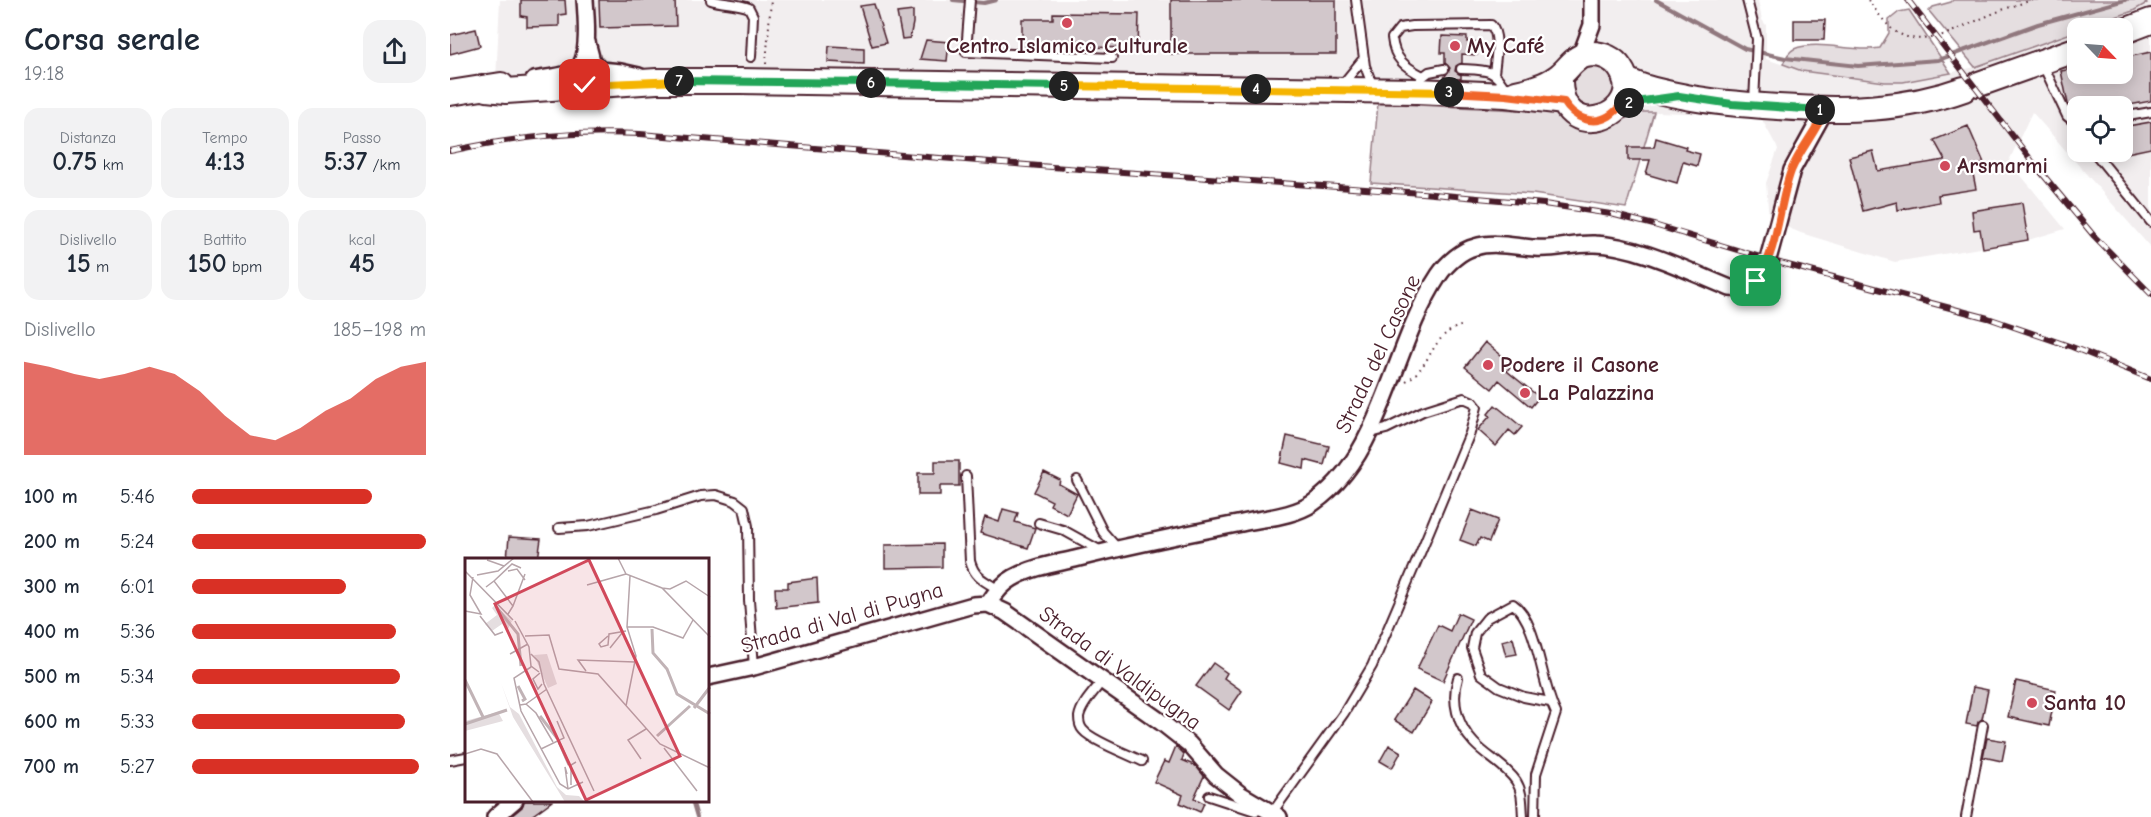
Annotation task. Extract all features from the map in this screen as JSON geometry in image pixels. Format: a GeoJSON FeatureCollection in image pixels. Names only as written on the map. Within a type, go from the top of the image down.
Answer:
{"type":"FeatureCollection","features":[{"type":"Feature","properties":{"kind":"main road"},"geometry":{"type":"LineString","coordinates":[[2133,28],[2151,21]]}},
{"type":"Feature","properties":{"kind":"main road"},"geometry":{"type":"LineString","coordinates":[[2133,37],[2151,33]]}},
{"type":"Feature","properties":{"kind":"main road"},"geometry":{"type":"LineString","coordinates":[[1506,95],[1538,87],[1560,76],[1569,64],[1580,57],[1600,55],[1618,69],[1661,92],[1716,103],[1825,110],[1896,106],[1941,97],[2067,52]]}},
{"type":"Feature","properties":{"kind":"main road"},"geometry":{"type":"LineString","coordinates":[[1560,76],[1560,89],[1564,102],[1574,114],[1589,120],[1611,115],[1621,105],[1626,89],[1618,69]]}},
{"type":"Feature","properties":{"kind":"main road"},"geometry":{"type":"LineString","coordinates":[[487,89],[506,91],[732,77],[1376,91],[1420,84],[1564,102]]}},
{"type":"Feature","properties":{"kind":"main road"},"geometry":{"type":"LineString","coordinates":[[450,93],[531,81],[659,80]]}},
{"type":"Feature","properties":{"kind":"main road"},"geometry":{"type":"LineString","coordinates":[[1621,105],[1679,96]]}},
{"type":"Feature","properties":{"kind":"street"},"geometry":{"type":"LineString","coordinates":[[531,81],[576,70],[582,62],[586,39],[585,0]]}},
{"type":"Feature","properties":{"kind":"street"},"geometry":{"type":"LineString","coordinates":[[1580,57],[1592,25],[1593,0]]}},
{"type":"Feature","properties":{"kind":"street"},"geometry":{"type":"LineString","coordinates":[[1592,25],[1602,51],[1618,69]]}},
{"type":"Feature","properties":{"kind":"street"},"geometry":{"type":"LineString","coordinates":[[586,39],[592,61],[600,70],[659,80]]}},
{"type":"Feature","properties":{"kind":"street","name":"Strada del Casone"},"geometry":{"type":"LineString","coordinates":[[988,604],[998,589],[1014,577],[1030,570],[1102,552],[1279,516],[1310,505],[1336,484],[1369,433],[1420,312],[1440,273],[1458,255],[1474,247],[1490,245],[1536,249],[1571,244],[1615,246],[1633,250],[1730,288],[1741,289],[1751,285],[1767,263],[1795,162],[1825,110]]}},
{"type":"Feature","properties":{"kind":"street","name":"Strada di Valdipugna"},"geometry":{"type":"LineString","coordinates":[[988,604],[1005,612],[1103,680],[1189,744],[1216,775],[1240,794],[1272,813]]}},
{"type":"Feature","properties":{"kind":"street","name":"Strada di Val di Pugna"},"geometry":{"type":"LineString","coordinates":[[710,678],[947,612],[988,604]]}},
{"type":"Feature","properties":{"kind":"street"},"geometry":{"type":"LineString","coordinates":[[495,817],[514,802]]}},
{"type":"Feature","properties":{"kind":"lane"},"geometry":{"type":"LineString","coordinates":[[711,0],[749,8],[753,16],[751,57]]}},
{"type":"Feature","properties":{"kind":"lane"},"geometry":{"type":"LineString","coordinates":[[1356,0],[1364,58],[1369,79],[1376,91]]}},
{"type":"Feature","properties":{"kind":"lane"},"geometry":{"type":"LineString","coordinates":[[1748,0],[1757,39],[1754,105]]}},
{"type":"Feature","properties":{"kind":"lane"},"geometry":{"type":"LineString","coordinates":[[970,4],[966,52],[1112,58]]}},
{"type":"Feature","properties":{"kind":"lane"},"geometry":{"type":"LineString","coordinates":[[1444,69],[1429,72],[1420,84],[1396,54],[1392,38],[1400,28],[1412,26],[1491,25],[1496,32],[1494,74]]}},
{"type":"Feature","properties":{"kind":"lane"},"geometry":{"type":"LineString","coordinates":[[1337,90],[1364,58]]}},
{"type":"Feature","properties":{"kind":"lane"},"geometry":{"type":"LineString","coordinates":[[2041,61],[2067,116]]}},
{"type":"Feature","properties":{"kind":"lane"},"geometry":{"type":"LineString","coordinates":[[1461,69],[1494,74],[1500,80],[1506,95]]}},
{"type":"Feature","properties":{"kind":"lane"},"geometry":{"type":"LineString","coordinates":[[659,80],[701,72]]}},
{"type":"Feature","properties":{"kind":"lane"},"geometry":{"type":"LineString","coordinates":[[2133,115],[2151,112]]}},
{"type":"Feature","properties":{"kind":"lane"},"geometry":{"type":"LineString","coordinates":[[2102,162],[2151,222]]}},
{"type":"Feature","properties":{"kind":"lane"},"geometry":{"type":"LineString","coordinates":[[1209,796],[1255,811],[1272,813],[1344,713],[1372,666],[1470,433],[1477,407],[1473,402],[1464,398],[1423,411],[1386,429],[1369,433]]}},
{"type":"Feature","properties":{"kind":"lane"},"geometry":{"type":"LineString","coordinates":[[966,476],[970,561],[973,572],[978,579],[998,589]]}},
{"type":"Feature","properties":{"kind":"lane"},"geometry":{"type":"LineString","coordinates":[[1077,480],[1103,532],[1118,549]]}},
{"type":"Feature","properties":{"kind":"lane"},"geometry":{"type":"LineString","coordinates":[[559,528],[588,526],[656,510],[701,496],[716,495],[735,501],[744,508],[748,526],[749,600],[754,667]]}},
{"type":"Feature","properties":{"kind":"lane"},"geometry":{"type":"LineString","coordinates":[[1039,523],[1063,530],[1102,552]]}},
{"type":"Feature","properties":{"kind":"lane"},"geometry":{"type":"LineString","coordinates":[[1535,817],[1536,774],[1556,713],[1550,702],[1533,638],[1520,609],[1513,604],[1488,618],[1475,633],[1472,648],[1481,674],[1498,687],[1524,697],[1550,702]]}},
{"type":"Feature","properties":{"kind":"lane"},"geometry":{"type":"LineString","coordinates":[[1458,678],[1453,692],[1455,707],[1462,725],[1474,743],[1508,770],[1517,782],[1522,793],[1523,817]]}},
{"type":"Feature","properties":{"kind":"lane"},"geometry":{"type":"LineString","coordinates":[[1103,680],[1079,716],[1080,725],[1084,732],[1094,738],[1142,761]]}},
{"type":"Feature","properties":{"kind":"lane"},"geometry":{"type":"LineString","coordinates":[[1966,817],[1983,725]]}},
{"type":"Feature","properties":{"kind":"lane"},"geometry":{"type":"LineString","coordinates":[[450,760],[465,757]]}},
{"type":"Feature","properties":{"kind":"path"},"geometry":{"type":"LineString","coordinates":[[1868,0],[1893,30],[1904,35],[1928,38],[1953,32],[2013,6],[2034,0]]}},
{"type":"Feature","properties":{"kind":"path"},"geometry":{"type":"LineString","coordinates":[[765,70],[771,2]]}},
{"type":"Feature","properties":{"kind":"path"},"geometry":{"type":"LineString","coordinates":[[1388,392],[1412,378],[1443,334],[1452,328],[1464,325]]}},
{"type":"Feature","properties":{"kind":"shaded area"},"geometry":{"type":"Polygon","coordinates":[[[500,0],[1758,0],[1762,20],[1766,25],[1766,59],[1802,71],[1927,78],[1975,67],[2067,35],[2067,84],[2133,84],[2133,18],[2113,18],[2133,11],[2147,2],[2145,0],[2151,0],[2151,248],[2076,162],[2133,162],[2133,96],[2067,96],[2067,152],[2032,112],[2009,161],[2065,229],[2028,240],[1895,262],[1801,233],[1769,220],[1766,183],[1778,149],[1760,116],[1633,111],[1597,127],[1540,111],[1378,103],[670,92],[495,99],[500,0]]]}},
{"type":"Feature","properties":{"kind":"shaded area"},"geometry":{"type":"Polygon","coordinates":[[[1953,0],[2145,0],[2147,3],[2113,18],[2067,18],[2067,35],[1975,67],[1929,11],[1933,7],[1953,0]]]}},
{"type":"Feature","properties":{"kind":"shaded area"},"geometry":{"type":"Polygon","coordinates":[[[1909,10],[1951,73],[1903,82],[1885,82],[1802,71],[1783,64],[1792,50],[1803,46],[1880,48],[1889,33],[1889,20],[1899,12],[1909,10]]]}},
{"type":"Feature","properties":{"kind":"shaded area"},"geometry":{"type":"Polygon","coordinates":[[[1593,66],[1601,67],[1608,72],[1613,79],[1613,95],[1608,102],[1601,107],[1593,108],[1585,107],[1578,102],[1573,95],[1572,87],[1573,79],[1578,72],[1585,67],[1593,66]]]}},
{"type":"Feature","properties":{"kind":"shaded area"},"geometry":{"type":"Polygon","coordinates":[[[1378,103],[1540,111],[1554,113],[1571,121],[1627,112],[1654,112],[1626,208],[1533,194],[1371,183],[1378,103]]]}},
{"type":"Feature","properties":{"kind":"building"},"geometry":{"type":"Polygon","coordinates":[[[521,0],[565,0],[566,14],[559,15],[559,26],[527,27],[527,17],[521,16],[521,0]]]}},
{"type":"Feature","properties":{"kind":"building"},"geometry":{"type":"Polygon","coordinates":[[[599,0],[675,0],[676,26],[600,28],[599,0]]]}},
{"type":"Feature","properties":{"kind":"building"},"geometry":{"type":"Polygon","coordinates":[[[1171,0],[1336,0],[1336,54],[1171,54],[1171,0]]]}},
{"type":"Feature","properties":{"kind":"building"},"geometry":{"type":"Polygon","coordinates":[[[874,4],[886,43],[872,46],[860,6],[874,4]]]}},
{"type":"Feature","properties":{"kind":"building"},"geometry":{"type":"Polygon","coordinates":[[[913,11],[910,38],[902,39],[897,13],[913,11]]]}},
{"type":"Feature","properties":{"kind":"building"},"geometry":{"type":"Polygon","coordinates":[[[1053,13],[1139,14],[1138,48],[1022,46],[1022,19],[1053,19],[1053,13]]]}},
{"type":"Feature","properties":{"kind":"building"},"geometry":{"type":"Polygon","coordinates":[[[1794,20],[1825,20],[1824,40],[1794,40],[1794,20]]]}},
{"type":"Feature","properties":{"kind":"building"},"geometry":{"type":"Polygon","coordinates":[[[476,29],[480,46],[450,54],[450,35],[476,29]]]}},
{"type":"Feature","properties":{"kind":"building"},"geometry":{"type":"Polygon","coordinates":[[[1442,36],[1467,37],[1467,42],[1478,42],[1477,55],[1462,54],[1462,63],[1456,66],[1455,71],[1461,75],[1461,79],[1444,78],[1450,68],[1445,63],[1445,53],[1441,53],[1442,36]]]}},
{"type":"Feature","properties":{"kind":"building"},"geometry":{"type":"Polygon","coordinates":[[[926,40],[949,42],[947,61],[920,59],[926,40]]]}},
{"type":"Feature","properties":{"kind":"building"},"geometry":{"type":"Polygon","coordinates":[[[829,46],[864,48],[864,64],[828,62],[829,46]]]}},
{"type":"Feature","properties":{"kind":"building"},"geometry":{"type":"Polygon","coordinates":[[[2151,52],[2151,101],[2133,104],[2133,96],[2067,96],[2067,99],[2061,71],[2067,70],[2067,84],[2133,84],[2133,56],[2151,52]]]}},
{"type":"Feature","properties":{"kind":"building"},"geometry":{"type":"Polygon","coordinates":[[[2151,122],[2151,148],[2133,152],[2133,125],[2151,122]]]}},
{"type":"Feature","properties":{"kind":"building","name":"Arsmarmi"},"geometry":{"type":"Polygon","coordinates":[[[1968,126],[1984,163],[1972,169],[1976,189],[1938,195],[1939,202],[1898,210],[1897,202],[1863,211],[1849,157],[1873,151],[1878,171],[1945,160],[1934,140],[1968,126]]]}},
{"type":"Feature","properties":{"kind":"building"},"geometry":{"type":"Polygon","coordinates":[[[1656,138],[1700,154],[1697,166],[1683,162],[1677,183],[1646,174],[1650,160],[1628,160],[1628,147],[1654,147],[1656,138]]]}},
{"type":"Feature","properties":{"kind":"building"},"geometry":{"type":"Polygon","coordinates":[[[2022,203],[2028,240],[1983,248],[1980,229],[1974,230],[1972,211],[2022,203]]]}},
{"type":"Feature","properties":{"kind":"building","name":"Podere il Casone"},"geometry":{"type":"Polygon","coordinates":[[[1485,342],[1512,364],[1507,371],[1539,397],[1531,407],[1499,380],[1492,389],[1465,367],[1485,342]]]}},
{"type":"Feature","properties":{"kind":"building"},"geometry":{"type":"Polygon","coordinates":[[[1495,405],[1522,427],[1515,435],[1509,430],[1496,446],[1478,430],[1490,416],[1488,414],[1495,405]]]}},
{"type":"Feature","properties":{"kind":"building"},"geometry":{"type":"Polygon","coordinates":[[[1287,436],[1329,446],[1324,465],[1305,460],[1304,469],[1281,463],[1287,436]]]}},
{"type":"Feature","properties":{"kind":"building"},"geometry":{"type":"Polygon","coordinates":[[[935,461],[959,461],[959,486],[940,486],[940,495],[918,495],[918,473],[935,473],[935,461]]]}},
{"type":"Feature","properties":{"kind":"building"},"geometry":{"type":"Polygon","coordinates":[[[1044,472],[1060,480],[1059,484],[1077,494],[1067,514],[1050,505],[1052,501],[1034,492],[1044,472]]]}},
{"type":"Feature","properties":{"kind":"building"},"geometry":{"type":"Polygon","coordinates":[[[1003,509],[1018,513],[1015,522],[1035,528],[1028,548],[980,533],[985,517],[999,522],[1003,509]]]}},
{"type":"Feature","properties":{"kind":"building"},"geometry":{"type":"Polygon","coordinates":[[[1472,510],[1498,520],[1489,542],[1480,538],[1476,546],[1460,540],[1472,510]]]}},
{"type":"Feature","properties":{"kind":"building"},"geometry":{"type":"Polygon","coordinates":[[[509,537],[541,539],[538,558],[507,558],[509,537]]]}},
{"type":"Feature","properties":{"kind":"building"},"geometry":{"type":"Polygon","coordinates":[[[942,544],[942,567],[885,568],[885,545],[942,544]]]}},
{"type":"Feature","properties":{"kind":"building"},"geometry":{"type":"Polygon","coordinates":[[[817,578],[818,603],[776,608],[775,588],[788,588],[788,582],[817,578]]]}},
{"type":"Feature","properties":{"kind":"building"},"geometry":{"type":"Polygon","coordinates":[[[1458,613],[1471,619],[1443,681],[1417,669],[1438,625],[1450,631],[1458,613]]]}},
{"type":"Feature","properties":{"kind":"building"},"geometry":{"type":"Polygon","coordinates":[[[1513,638],[1517,654],[1506,656],[1502,641],[1513,638]]]}},
{"type":"Feature","properties":{"kind":"building"},"geometry":{"type":"Polygon","coordinates":[[[1213,663],[1227,673],[1224,678],[1242,691],[1229,710],[1196,686],[1213,663]]]}},
{"type":"Feature","properties":{"kind":"building","name":"Santa 10"},"geometry":{"type":"Polygon","coordinates":[[[2016,681],[2056,690],[2049,726],[2008,717],[2016,681]]]}},
{"type":"Feature","properties":{"kind":"building"},"geometry":{"type":"Polygon","coordinates":[[[1973,687],[1988,690],[1982,719],[1977,726],[1966,724],[1973,687]]]}},
{"type":"Feature","properties":{"kind":"building"},"geometry":{"type":"Polygon","coordinates":[[[1413,690],[1432,702],[1414,732],[1394,720],[1413,690]]]}},
{"type":"Feature","properties":{"kind":"building"},"geometry":{"type":"Polygon","coordinates":[[[1987,738],[2006,741],[2002,761],[1983,757],[1987,738]]]}},
{"type":"Feature","properties":{"kind":"building"},"geometry":{"type":"Polygon","coordinates":[[[1389,745],[1401,752],[1392,768],[1380,761],[1389,745]]]}},
{"type":"Feature","properties":{"kind":"building"},"geometry":{"type":"Polygon","coordinates":[[[1176,746],[1184,754],[1182,760],[1196,766],[1204,776],[1194,798],[1204,803],[1200,812],[1180,803],[1183,795],[1154,782],[1164,761],[1169,763],[1176,746]]]}},
{"type":"Feature","properties":{"kind":"building"},"geometry":{"type":"Polygon","coordinates":[[[524,802],[551,802],[530,817],[510,817],[522,807],[524,802]]]}},
{"type":"Feature","properties":{"kind":"waterway"},"geometry":{"type":"LineString","coordinates":[[953,0],[984,3],[996,0]]}},
{"type":"Feature","properties":{"kind":"waterway"},"geometry":{"type":"LineString","coordinates":[[1656,0],[1745,49],[1785,58],[1858,66],[1938,60],[2038,24],[2125,0]]}},
{"type":"Feature","properties":{"kind":"waterway"},"geometry":{"type":"LineString","coordinates":[[693,802],[697,817]]}},
{"type":"Feature","properties":{"kind":"railway"},"geometry":{"type":"LineString","coordinates":[[1908,0],[2035,165],[2094,236],[2151,294]]}},
{"type":"Feature","properties":{"kind":"railway"},"geometry":{"type":"LineString","coordinates":[[450,151],[545,136],[591,133],[640,134],[1544,204],[1611,214],[1654,225],[1784,264],[1988,318],[2072,347],[2151,379]]}},
{"type":"Feature","properties":{"kind":"place","name":"Centro Islamico Culturale"},"geometry":{"type":"Point","coordinates":[1067,23]}},
{"type":"Feature","properties":{"kind":"place","name":"My Café"},"geometry":{"type":"Point","coordinates":[1455,46]}},
{"type":"Feature","properties":{"kind":"place","name":"Arsmarmi"},"geometry":{"type":"Point","coordinates":[1945,166]}},
{"type":"Feature","properties":{"kind":"place","name":"Podere il Casone"},"geometry":{"type":"Point","coordinates":[1488,365]}},
{"type":"Feature","properties":{"kind":"place","name":"La Palazzina"},"geometry":{"type":"Point","coordinates":[1525,393]}},
{"type":"Feature","properties":{"kind":"place","name":"Santa 10"},"geometry":{"type":"Point","coordinates":[2032,703]}},
{"type":"Feature","properties":{"kind":"route"},"geometry":{"type":"LineString","coordinates":[[585,85],[639,84],[657,81],[740,81],[1417,91],[1506,95],[1564,102],[1574,114],[1589,120],[1611,115],[1621,105],[1679,96],[1716,103],[1825,110],[1795,162],[1767,263],[1756,281]]}}]}
